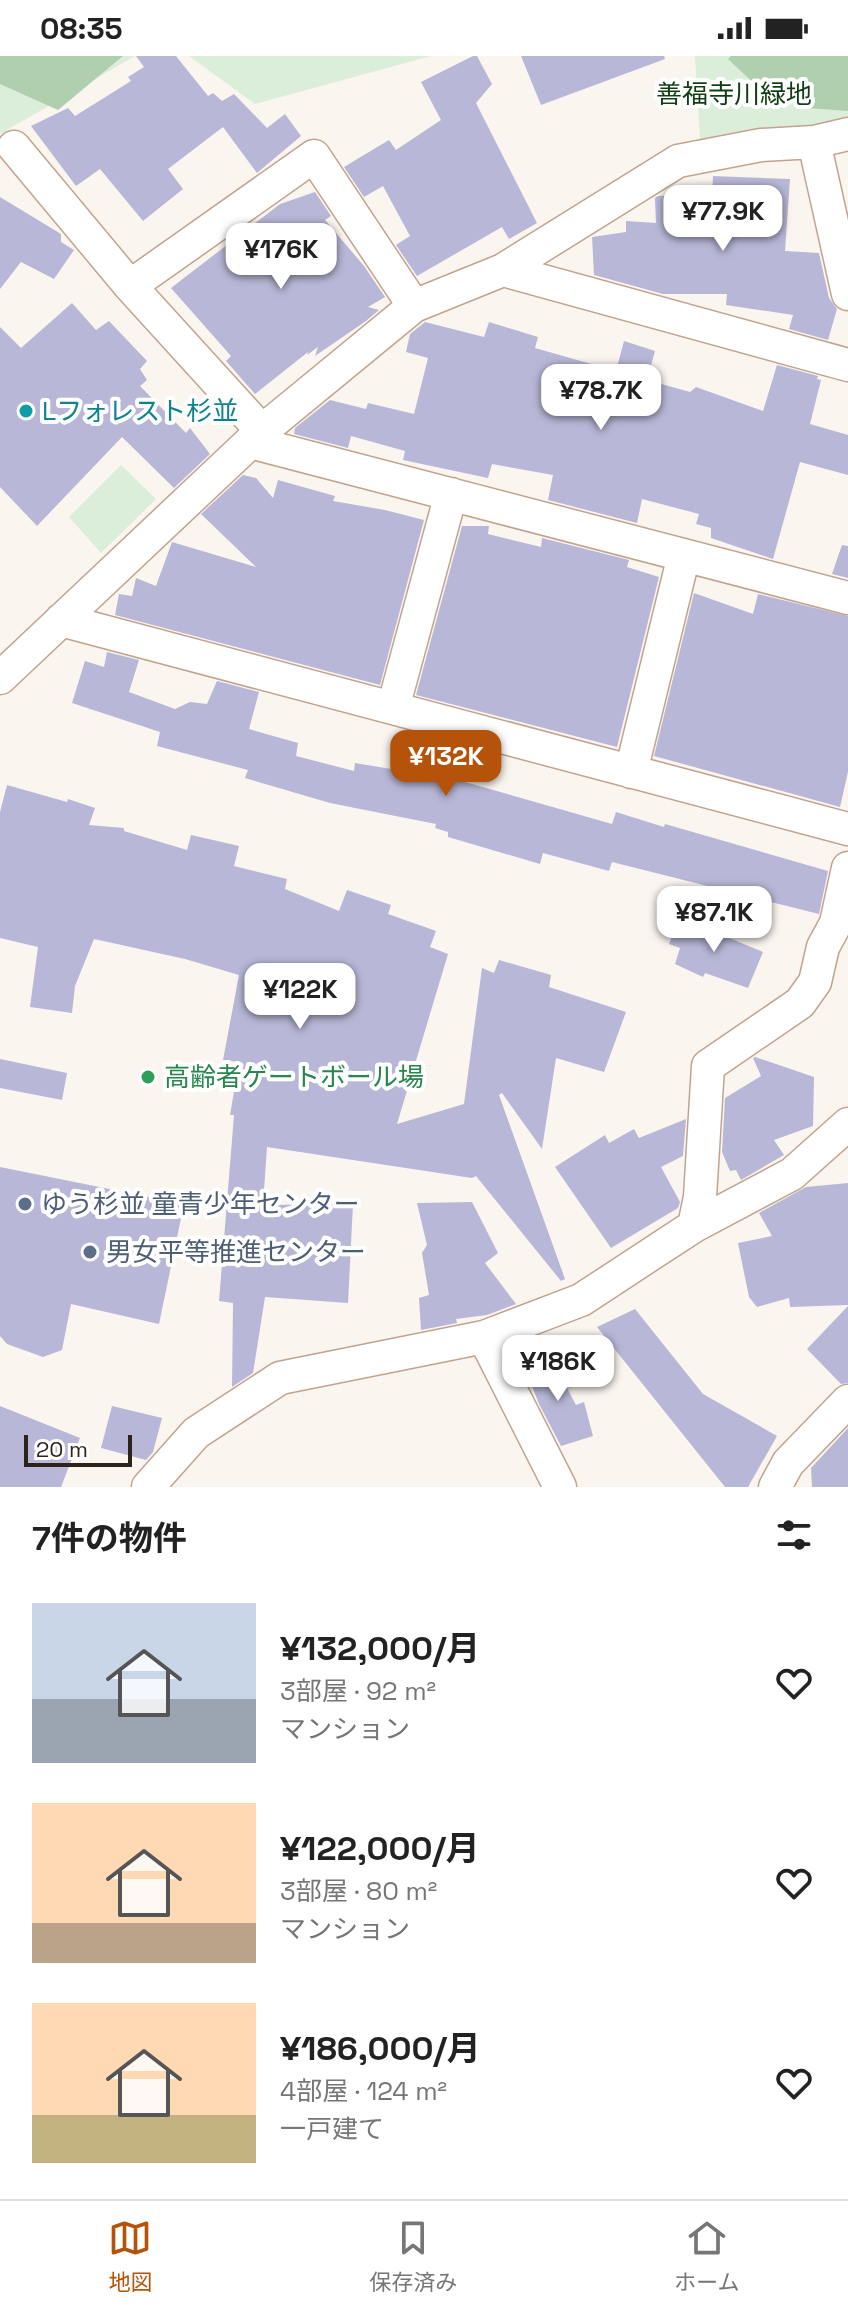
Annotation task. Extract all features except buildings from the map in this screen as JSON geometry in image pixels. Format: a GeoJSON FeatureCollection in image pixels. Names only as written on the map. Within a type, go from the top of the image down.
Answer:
{"type":"FeatureCollection","features":[{"type":"Feature","properties":{"kind":"street"},"geometry":{"type":"LineString","coordinates":[[0,678],[256,436],[414,306],[503,270],[678,161],[761,145],[814,142],[848,134]]}},
{"type":"Feature","properties":{"kind":"street"},"geometry":{"type":"LineString","coordinates":[[814,142],[848,294]]}},
{"type":"Feature","properties":{"kind":"street"},"geometry":{"type":"LineString","coordinates":[[14,147],[256,436],[451,494],[848,598]]}},
{"type":"Feature","properties":{"kind":"street"},"geometry":{"type":"LineString","coordinates":[[130,286],[314,156],[414,306]]}},
{"type":"Feature","properties":{"kind":"street"},"geometry":{"type":"LineString","coordinates":[[503,270],[848,365]]}},
{"type":"Feature","properties":{"kind":"street"},"geometry":{"type":"LineString","coordinates":[[393,708],[451,494]]}},
{"type":"Feature","properties":{"kind":"street"},"geometry":{"type":"LineString","coordinates":[[631,772],[684,555]]}},
{"type":"Feature","properties":{"kind":"street"},"geometry":{"type":"LineString","coordinates":[[61,620],[848,829]]}},
{"type":"Feature","properties":{"kind":"street"},"geometry":{"type":"LineString","coordinates":[[694,1226],[701,1181],[708,1066],[800,1003],[815,982],[823,947],[836,923],[848,868]]}},
{"type":"Feature","properties":{"kind":"street"},"geometry":{"type":"LineString","coordinates":[[148,1487],[196,1433],[280,1378],[484,1337],[581,1300],[694,1226],[792,1174],[848,1124]]}},
{"type":"Feature","properties":{"kind":"street"},"geometry":{"type":"LineString","coordinates":[[484,1337],[560,1487]]}},
{"type":"Feature","properties":{"kind":"street"},"geometry":{"type":"LineString","coordinates":[[775,1487],[788,1463],[848,1401]]}},
{"type":"Feature","properties":{"kind":"green space"},"geometry":{"type":"Polygon","coordinates":[[[0,56],[135,56],[0,134],[0,56]]]}},
{"type":"Feature","properties":{"kind":"green space"},"geometry":{"type":"Polygon","coordinates":[[[0,56],[123,56],[58,110],[0,84],[0,56]]]}},
{"type":"Feature","properties":{"kind":"green space"},"geometry":{"type":"Polygon","coordinates":[[[189,56],[431,56],[255,104],[189,56]]]}},
{"type":"Feature","properties":{"kind":"green space","name":"善福寺川緑地"},"geometry":{"type":"Polygon","coordinates":[[[695,56],[848,56],[848,123],[751,129],[700,140],[695,56]]]}},
{"type":"Feature","properties":{"kind":"green space"},"geometry":{"type":"Polygon","coordinates":[[[731,56],[848,56],[848,111],[807,108],[798,83],[760,89],[728,59],[731,56]]]}},
{"type":"Feature","properties":{"kind":"green space"},"geometry":{"type":"Polygon","coordinates":[[[121,465],[156,499],[101,553],[69,517],[121,465]]]}},
{"type":"Feature","properties":{"kind":"place","name":"Lフォレスト杉並"},"geometry":{"type":"Point","coordinates":[26,411]}},
{"type":"Feature","properties":{"kind":"place","name":"高齢者ゲートボール場"},"geometry":{"type":"Point","coordinates":[148,1077]}},
{"type":"Feature","properties":{"kind":"place","name":"ゆう杉並 童青少年センター"},"geometry":{"type":"Point","coordinates":[25,1204]}},
{"type":"Feature","properties":{"kind":"place","name":"男女平等推進センター"},"geometry":{"type":"Point","coordinates":[90,1252]}}]}
